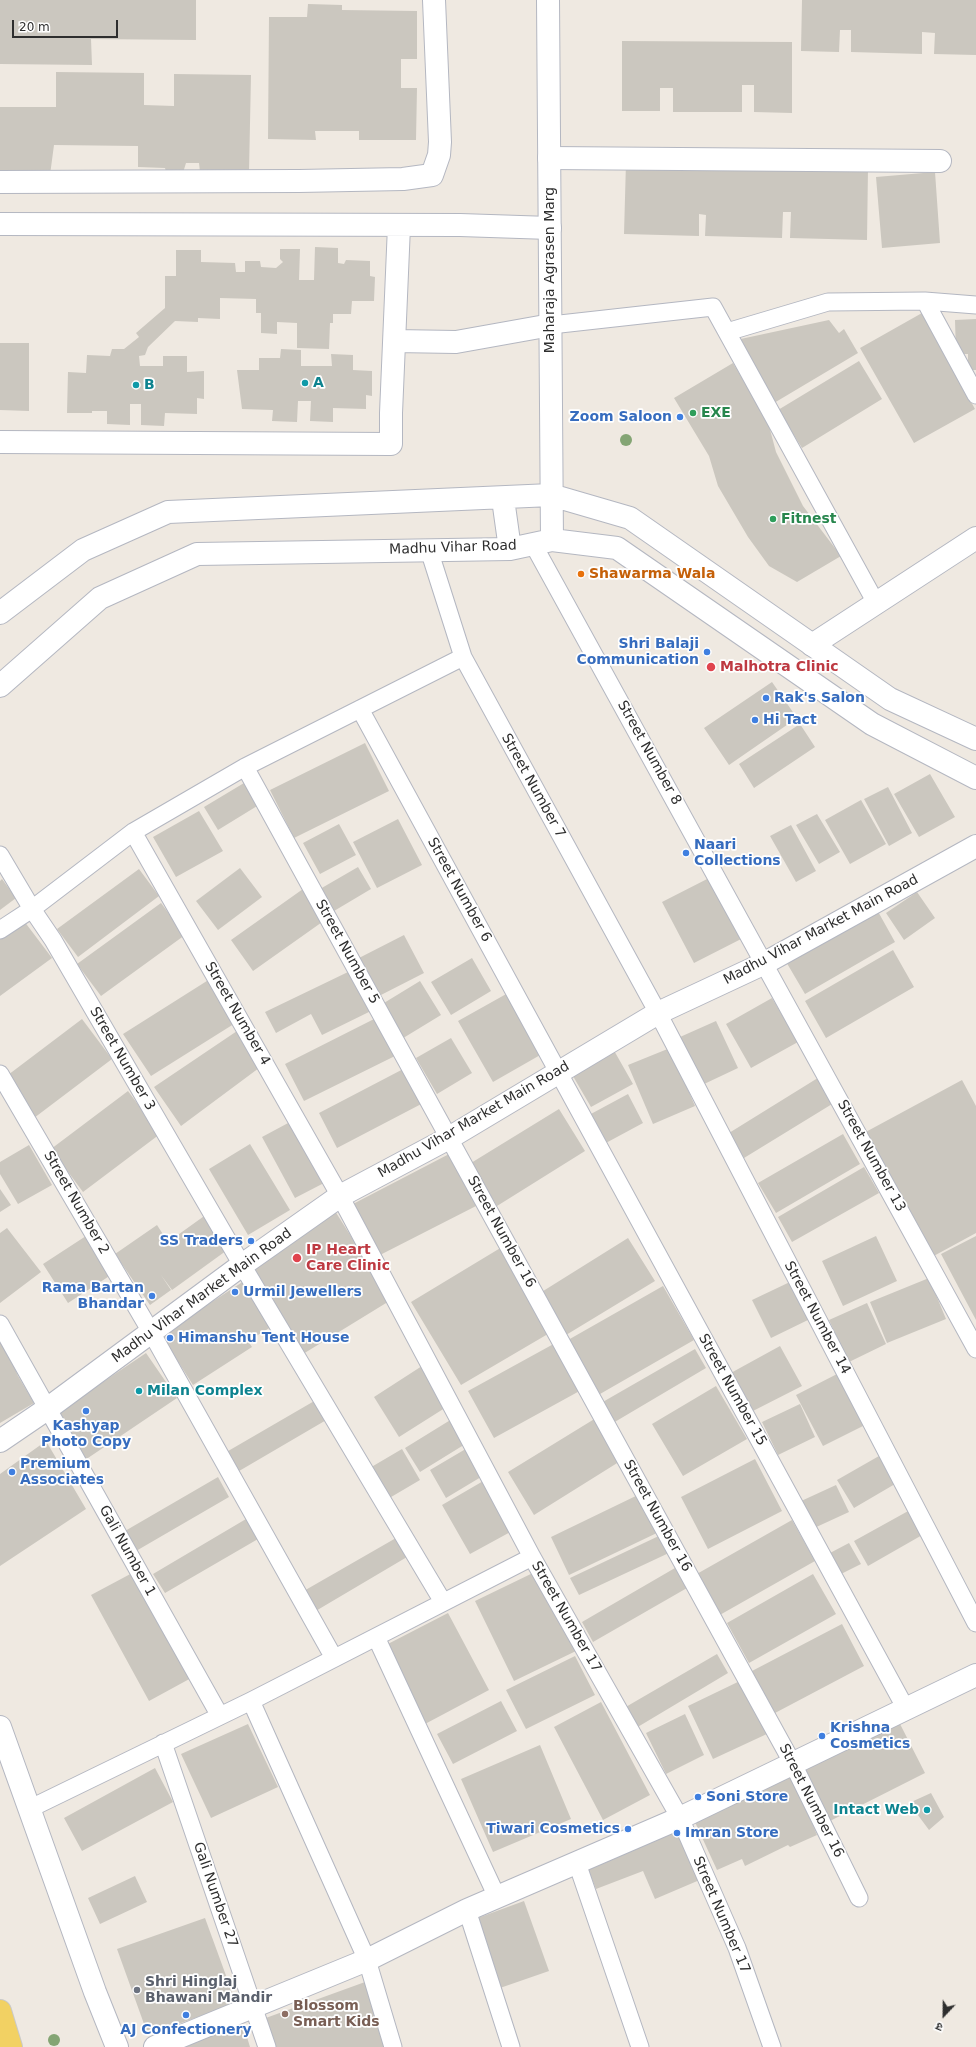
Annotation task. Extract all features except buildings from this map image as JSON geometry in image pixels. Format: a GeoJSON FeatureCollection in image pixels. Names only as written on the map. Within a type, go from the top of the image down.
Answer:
{"type":"FeatureCollection","features":[{"type":"Feature","properties":{"kind":"main road"},"geometry":{"type":"LineString","coordinates":[[0,2011],[11,2047]]}},
{"type":"Feature","properties":{"kind":"street"},"geometry":{"type":"LineString","coordinates":[[0,182],[306,181],[403,179],[432,175],[439,155],[440,142],[434,0]]}},
{"type":"Feature","properties":{"kind":"street","name":"Maharaja Agrasen Marg"},"geometry":{"type":"LineString","coordinates":[[542,542],[551,495],[548,0]]}},
{"type":"Feature","properties":{"kind":"street"},"geometry":{"type":"LineString","coordinates":[[549,158],[940,161]]}},
{"type":"Feature","properties":{"kind":"street"},"geometry":{"type":"LineString","coordinates":[[0,224],[460,225],[550,228]]}},
{"type":"Feature","properties":{"kind":"street"},"geometry":{"type":"LineString","coordinates":[[0,442],[391,444],[390,414],[395,341],[399,226]]}},
{"type":"Feature","properties":{"kind":"street"},"geometry":{"type":"LineString","coordinates":[[395,341],[456,342],[551,325]]}},
{"type":"Feature","properties":{"kind":"street"},"geometry":{"type":"LineString","coordinates":[[0,613],[83,550],[168,512],[503,499],[551,495],[630,518],[890,699],[976,739]]}},
{"type":"Feature","properties":{"kind":"street"},"geometry":{"type":"LineString","coordinates":[[503,499],[510,549]]}},
{"type":"Feature","properties":{"kind":"street"},"geometry":{"type":"LineString","coordinates":[[812,645],[976,538]]}},
{"type":"Feature","properties":{"kind":"street","name":"Madhu Vihar Road"},"geometry":{"type":"LineString","coordinates":[[0,686],[100,598],[197,554],[510,549],[542,542],[617,548],[872,724],[976,778]]}},
{"type":"Feature","properties":{"kind":"street","name":"Madhu Vihar Market Main Road"},"geometry":{"type":"LineString","coordinates":[[0,1441],[47,1409],[242,1265],[340,1196],[449,1138],[558,1071],[658,1013],[765,963],[976,846]]}},
{"type":"Feature","properties":{"kind":"street"},"geometry":{"type":"LineString","coordinates":[[155,2047],[367,1960],[467,1910],[498,1898],[680,1818],[976,1676]]}},
{"type":"Feature","properties":{"kind":"street"},"geometry":{"type":"LineString","coordinates":[[0,1727],[94,1992],[117,2047]]}},
{"type":"Feature","properties":{"kind":"lane"},"geometry":{"type":"LineString","coordinates":[[726,332],[828,302],[925,301],[976,305]]}},
{"type":"Feature","properties":{"kind":"lane"},"geometry":{"type":"LineString","coordinates":[[925,301],[976,395]]}},
{"type":"Feature","properties":{"kind":"lane"},"geometry":{"type":"LineString","coordinates":[[551,325],[714,307],[726,332],[876,603]]}},
{"type":"Feature","properties":{"kind":"lane","name":"Street Number 8"},"geometry":{"type":"LineString","coordinates":[[542,542],[765,963]]}},
{"type":"Feature","properties":{"kind":"lane","name":"Street Number 7"},"geometry":{"type":"LineString","coordinates":[[429,550],[463,657],[658,1013]]}},
{"type":"Feature","properties":{"kind":"lane"},"geometry":{"type":"LineString","coordinates":[[0,930],[32,909],[133,832],[246,767],[463,657]]}},
{"type":"Feature","properties":{"kind":"lane","name":"Street Number 6"},"geometry":{"type":"LineString","coordinates":[[360,709],[558,1071]]}},
{"type":"Feature","properties":{"kind":"lane","name":"Street Number 5"},"geometry":{"type":"LineString","coordinates":[[246,767],[449,1138]]}},
{"type":"Feature","properties":{"kind":"lane","name":"Street Number 4"},"geometry":{"type":"LineString","coordinates":[[133,832],[340,1196]]}},
{"type":"Feature","properties":{"kind":"lane","name":"Street Number 3"},"geometry":{"type":"LineString","coordinates":[[0,855],[32,909],[53,940],[242,1265],[443,1602]]}},
{"type":"Feature","properties":{"kind":"lane","name":"Street Number 13"},"geometry":{"type":"LineString","coordinates":[[765,963],[976,1349]]}},
{"type":"Feature","properties":{"kind":"lane","name":"Street Number 14"},"geometry":{"type":"LineString","coordinates":[[658,1013],[976,1623]]}},
{"type":"Feature","properties":{"kind":"lane","name":"Street Number 15"},"geometry":{"type":"LineString","coordinates":[[558,1071],[906,1709]]}},
{"type":"Feature","properties":{"kind":"lane","name":"Street Number 2"},"geometry":{"type":"LineString","coordinates":[[0,1074],[151,1332],[334,1658]]}},
{"type":"Feature","properties":{"kind":"lane","name":"Street Number 16"},"geometry":{"type":"LineString","coordinates":[[449,1138],[793,1764],[859,1898]]}},
{"type":"Feature","properties":{"kind":"lane","name":"Street Number 17"},"geometry":{"type":"LineString","coordinates":[[340,1196],[532,1557],[680,1818],[737,1948],[772,2047]]}},
{"type":"Feature","properties":{"kind":"lane","name":"Gali Number 1"},"geometry":{"type":"LineString","coordinates":[[0,1324],[220,1716]]}},
{"type":"Feature","properties":{"kind":"lane"},"geometry":{"type":"LineString","coordinates":[[29,1808],[251,1701],[532,1557]]}},
{"type":"Feature","properties":{"kind":"lane"},"geometry":{"type":"LineString","coordinates":[[376,1637],[498,1898]]}},
{"type":"Feature","properties":{"kind":"lane"},"geometry":{"type":"LineString","coordinates":[[251,1701],[367,1960],[393,2047]]}},
{"type":"Feature","properties":{"kind":"lane","name":"Gali Number 27"},"geometry":{"type":"LineString","coordinates":[[163,1743],[267,2047]]}},
{"type":"Feature","properties":{"kind":"lane"},"geometry":{"type":"LineString","coordinates":[[577,1863],[640,2047]]}},
{"type":"Feature","properties":{"kind":"lane"},"geometry":{"type":"LineString","coordinates":[[467,1910],[511,2047]]}},
{"type":"Feature","properties":{"kind":"place","name":"A"},"geometry":{"type":"Point","coordinates":[305,383]}},
{"type":"Feature","properties":{"kind":"place","name":"B"},"geometry":{"type":"Point","coordinates":[136,385]}},
{"type":"Feature","properties":{"kind":"place","name":"EXE"},"geometry":{"type":"Point","coordinates":[693,413]}},
{"type":"Feature","properties":{"kind":"place","name":"Zoom Saloon"},"geometry":{"type":"Point","coordinates":[680,417]}},
{"type":"Feature","properties":{"kind":"place","name":"Fitnest"},"geometry":{"type":"Point","coordinates":[773,519]}},
{"type":"Feature","properties":{"kind":"place","name":"Shawarma Wala"},"geometry":{"type":"Point","coordinates":[581,574]}},
{"type":"Feature","properties":{"kind":"place","name":"Shri Balaji Communication"},"geometry":{"type":"Point","coordinates":[707,652]}},
{"type":"Feature","properties":{"kind":"place","name":"Malhotra Clinic"},"geometry":{"type":"Point","coordinates":[711,667]}},
{"type":"Feature","properties":{"kind":"place","name":"Rak's Salon"},"geometry":{"type":"Point","coordinates":[766,698]}},
{"type":"Feature","properties":{"kind":"place","name":"Hi Tact"},"geometry":{"type":"Point","coordinates":[755,720]}},
{"type":"Feature","properties":{"kind":"place","name":"Naari Collections"},"geometry":{"type":"Point","coordinates":[686,853]}},
{"type":"Feature","properties":{"kind":"place","name":"SS Traders"},"geometry":{"type":"Point","coordinates":[251,1241]}},
{"type":"Feature","properties":{"kind":"place","name":"IP Heart Care Clinic"},"geometry":{"type":"Point","coordinates":[297,1258]}},
{"type":"Feature","properties":{"kind":"place","name":"Urmil Jewellers"},"geometry":{"type":"Point","coordinates":[235,1292]}},
{"type":"Feature","properties":{"kind":"place","name":"Rama Bartan Bhandar"},"geometry":{"type":"Point","coordinates":[152,1296]}},
{"type":"Feature","properties":{"kind":"place","name":"Himanshu Tent House"},"geometry":{"type":"Point","coordinates":[170,1338]}},
{"type":"Feature","properties":{"kind":"place","name":"Milan Complex"},"geometry":{"type":"Point","coordinates":[139,1391]}},
{"type":"Feature","properties":{"kind":"place","name":"Kashyap Photo Copy"},"geometry":{"type":"Point","coordinates":[86,1411]}},
{"type":"Feature","properties":{"kind":"place","name":"Premium Associates"},"geometry":{"type":"Point","coordinates":[12,1472]}},
{"type":"Feature","properties":{"kind":"place","name":"Krishna Cosmetics"},"geometry":{"type":"Point","coordinates":[822,1736]}},
{"type":"Feature","properties":{"kind":"place","name":"Soni Store"},"geometry":{"type":"Point","coordinates":[698,1797]}},
{"type":"Feature","properties":{"kind":"place","name":"Intact Web"},"geometry":{"type":"Point","coordinates":[927,1810]}},
{"type":"Feature","properties":{"kind":"place","name":"Tiwari Cosmetics"},"geometry":{"type":"Point","coordinates":[628,1829]}},
{"type":"Feature","properties":{"kind":"place","name":"Imran Store"},"geometry":{"type":"Point","coordinates":[677,1833]}},
{"type":"Feature","properties":{"kind":"place","name":"Shri Hinglaj Bhawani Mandir"},"geometry":{"type":"Point","coordinates":[137,1990]}},
{"type":"Feature","properties":{"kind":"place","name":"Blossom Smart Kids"},"geometry":{"type":"Point","coordinates":[285,2014]}},
{"type":"Feature","properties":{"kind":"place","name":"AJ Confectionery"},"geometry":{"type":"Point","coordinates":[186,2015]}}]}
